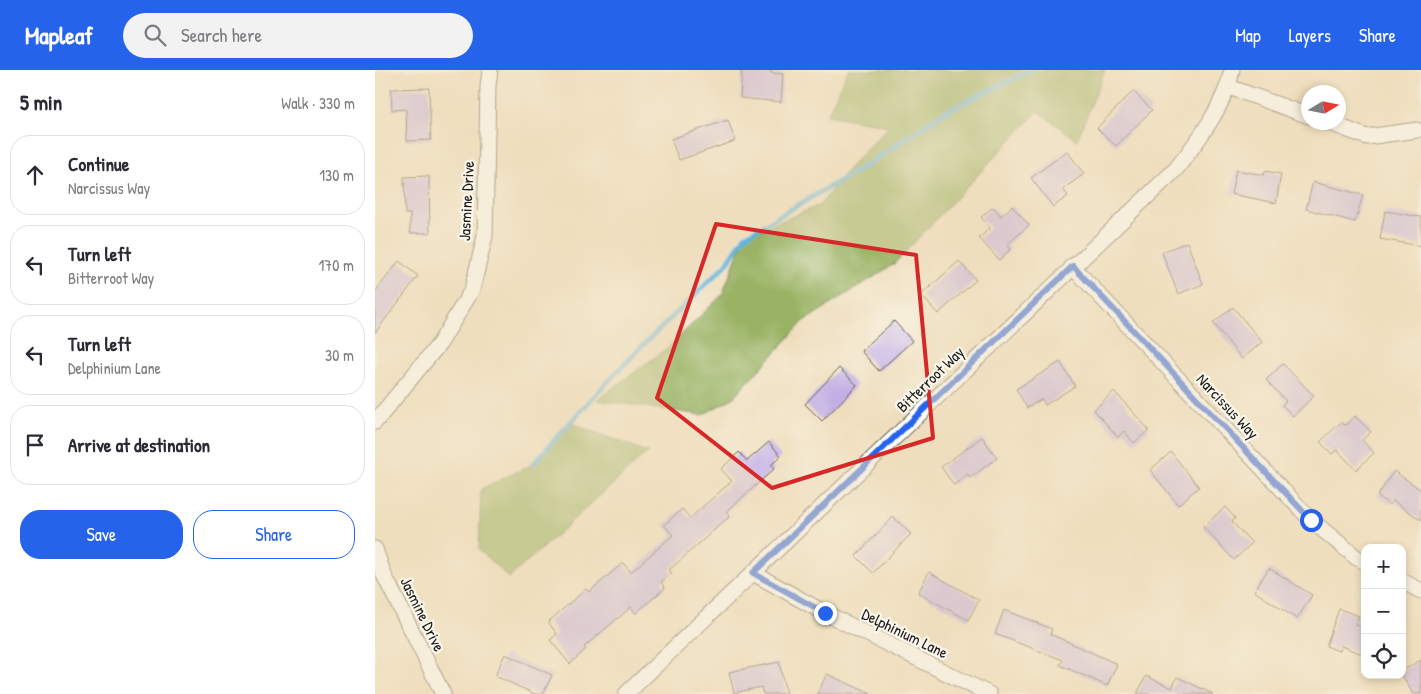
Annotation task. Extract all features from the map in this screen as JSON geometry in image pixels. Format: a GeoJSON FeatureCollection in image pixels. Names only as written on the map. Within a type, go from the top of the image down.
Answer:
{"type":"FeatureCollection","features":[{"type":"Feature","properties":{"kind":"street","name":"Jasmine Drive"},"geometry":{"type":"LineString","coordinates":[[375,422],[440,343],[472,290],[485,236],[487,86],[490,70]]}},
{"type":"Feature","properties":{"kind":"street","name":"Bitterroot Way"},"geometry":{"type":"LineString","coordinates":[[626,694],[1176,169],[1196,144],[1229,87],[1232,70]]}},
{"type":"Feature","properties":{"kind":"street"},"geometry":{"type":"LineString","coordinates":[[1229,87],[1301,113]]}},
{"type":"Feature","properties":{"kind":"street"},"geometry":{"type":"LineString","coordinates":[[1346,129],[1367,137],[1417,130]]}},
{"type":"Feature","properties":{"kind":"street","name":"Narcissus Way"},"geometry":{"type":"LineString","coordinates":[[1073,266],[1311,520],[1361,560]]}},
{"type":"Feature","properties":{"kind":"street","name":"Jasmine Drive"},"geometry":{"type":"LineString","coordinates":[[375,549],[384,574],[443,694]]}},
{"type":"Feature","properties":{"kind":"street","name":"Delphinium Lane"},"geometry":{"type":"LineString","coordinates":[[753,573],[825,613],[989,694]]}},
{"type":"Feature","properties":{"kind":"street"},"geometry":{"type":"LineString","coordinates":[[1406,583],[1421,591]]}},
{"type":"Feature","properties":{"kind":"highlighted area"},"geometry":{"type":"Polygon","coordinates":[[[716,224],[916,255],[933,438],[772,488],[657,398],[716,224]]]}},
{"type":"Feature","properties":{"kind":"green space"},"geometry":{"type":"Polygon","coordinates":[[[848,70],[1105,70],[1077,140],[1038,111],[894,264],[804,321],[733,398],[702,415],[597,400],[670,346],[722,295],[745,236],[820,205],[848,169],[889,126],[827,115],[848,70]]]}},
{"type":"Feature","properties":{"kind":"green space"},"geometry":{"type":"Polygon","coordinates":[[[570,423],[648,452],[509,578],[479,550],[481,489],[533,464],[570,423]]]}},
{"type":"Feature","properties":{"kind":"building"},"geometry":{"type":"Polygon","coordinates":[[[742,70],[771,70],[771,73],[783,74],[781,102],[740,98],[742,70]]]}},
{"type":"Feature","properties":{"kind":"building"},"geometry":{"type":"Polygon","coordinates":[[[429,88],[431,140],[407,141],[406,109],[392,110],[391,89],[429,88]]]}},
{"type":"Feature","properties":{"kind":"building"},"geometry":{"type":"Polygon","coordinates":[[[1133,91],[1152,110],[1116,146],[1097,128],[1133,91]]]}},
{"type":"Feature","properties":{"kind":"building"},"geometry":{"type":"Polygon","coordinates":[[[728,120],[735,141],[679,160],[671,139],[728,120]]]}},
{"type":"Feature","properties":{"kind":"building"},"geometry":{"type":"Polygon","coordinates":[[[1067,151],[1084,174],[1063,189],[1068,196],[1053,207],[1031,178],[1067,151]]]}},
{"type":"Feature","properties":{"kind":"building"},"geometry":{"type":"Polygon","coordinates":[[[1236,170],[1264,175],[1265,171],[1281,174],[1276,203],[1231,194],[1236,170]]]}},
{"type":"Feature","properties":{"kind":"building"},"geometry":{"type":"Polygon","coordinates":[[[429,176],[430,233],[410,233],[410,214],[405,214],[404,177],[429,176]]]}},
{"type":"Feature","properties":{"kind":"building"},"geometry":{"type":"Polygon","coordinates":[[[1313,182],[1363,195],[1355,222],[1306,209],[1313,182]]]}},
{"type":"Feature","properties":{"kind":"building"},"geometry":{"type":"Polygon","coordinates":[[[1012,206],[1029,225],[1007,245],[1011,249],[999,260],[979,238],[990,228],[981,217],[993,207],[1001,216],[1012,206]]]}},
{"type":"Feature","properties":{"kind":"building"},"geometry":{"type":"Polygon","coordinates":[[[1385,211],[1421,217],[1421,246],[1380,239],[1385,211]]]}},
{"type":"Feature","properties":{"kind":"building"},"geometry":{"type":"Polygon","coordinates":[[[1187,242],[1203,284],[1178,294],[1162,252],[1187,242]]]}},
{"type":"Feature","properties":{"kind":"building"},"geometry":{"type":"Polygon","coordinates":[[[399,261],[418,276],[375,333],[375,292],[399,261]]]}},
{"type":"Feature","properties":{"kind":"building"},"geometry":{"type":"Polygon","coordinates":[[[959,261],[976,280],[938,314],[921,295],[959,261]]]}},
{"type":"Feature","properties":{"kind":"building"},"geometry":{"type":"Polygon","coordinates":[[[1233,307],[1262,342],[1242,359],[1213,323],[1233,307]]]}},
{"type":"Feature","properties":{"kind":"building"},"geometry":{"type":"Polygon","coordinates":[[[894,321],[912,341],[879,371],[861,351],[894,321]]]}},
{"type":"Feature","properties":{"kind":"building"},"geometry":{"type":"Polygon","coordinates":[[[1060,362],[1075,386],[1045,405],[1042,399],[1027,408],[1016,389],[1060,362]]]}},
{"type":"Feature","properties":{"kind":"building"},"geometry":{"type":"Polygon","coordinates":[[[1283,364],[1314,396],[1293,416],[1282,405],[1286,401],[1266,380],[1283,364]]]}},
{"type":"Feature","properties":{"kind":"building"},"geometry":{"type":"Polygon","coordinates":[[[839,368],[857,385],[822,421],[805,404],[839,368]]]}},
{"type":"Feature","properties":{"kind":"building"},"geometry":{"type":"Polygon","coordinates":[[[1114,391],[1149,430],[1134,443],[1124,431],[1118,437],[1094,410],[1114,391]]]}},
{"type":"Feature","properties":{"kind":"building"},"geometry":{"type":"Polygon","coordinates":[[[1355,416],[1371,432],[1362,440],[1374,453],[1356,470],[1337,450],[1332,454],[1320,442],[1341,422],[1345,425],[1355,416]]]}},
{"type":"Feature","properties":{"kind":"building"},"geometry":{"type":"Polygon","coordinates":[[[982,437],[997,458],[970,478],[968,474],[954,485],[941,467],[982,437]]]}},
{"type":"Feature","properties":{"kind":"building"},"geometry":{"type":"Polygon","coordinates":[[[769,442],[781,456],[771,465],[774,469],[726,512],[730,516],[669,570],[672,573],[661,582],[665,588],[636,613],[631,607],[584,647],[586,649],[570,664],[550,640],[557,634],[548,622],[586,589],[589,592],[623,563],[631,572],[673,535],[664,525],[682,509],[690,518],[732,481],[721,469],[739,452],[747,461],[769,442]]]}},
{"type":"Feature","properties":{"kind":"building"},"geometry":{"type":"Polygon","coordinates":[[[1171,452],[1199,487],[1178,505],[1150,470],[1171,452]]]}},
{"type":"Feature","properties":{"kind":"building"},"geometry":{"type":"Polygon","coordinates":[[[1394,471],[1421,490],[1421,520],[1393,501],[1390,505],[1377,496],[1394,471]]]}},
{"type":"Feature","properties":{"kind":"building"},"geometry":{"type":"Polygon","coordinates":[[[1225,507],[1235,518],[1232,522],[1252,543],[1234,560],[1203,527],[1225,507]]]}},
{"type":"Feature","properties":{"kind":"building"},"geometry":{"type":"Polygon","coordinates":[[[893,517],[911,534],[873,573],[856,556],[893,517]]]}},
{"type":"Feature","properties":{"kind":"building"},"geometry":{"type":"Polygon","coordinates":[[[1269,568],[1312,595],[1297,619],[1254,591],[1269,568]]]}},
{"type":"Feature","properties":{"kind":"building"},"geometry":{"type":"Polygon","coordinates":[[[929,572],[979,600],[968,620],[918,593],[929,572]]]}},
{"type":"Feature","properties":{"kind":"building"},"geometry":{"type":"Polygon","coordinates":[[[1339,609],[1359,616],[1355,625],[1361,627],[1361,654],[1341,646],[1339,651],[1326,646],[1339,609]]]}},
{"type":"Feature","properties":{"kind":"building"},"geometry":{"type":"Polygon","coordinates":[[[1004,610],[1052,629],[1050,634],[1117,664],[1107,686],[1060,665],[1063,660],[995,634],[1004,610]]]}},
{"type":"Feature","properties":{"kind":"building"},"geometry":{"type":"Polygon","coordinates":[[[505,654],[552,675],[543,694],[535,694],[495,676],[505,654]]]}},
{"type":"Feature","properties":{"kind":"building"},"geometry":{"type":"Polygon","coordinates":[[[1421,660],[1421,694],[1413,694],[1404,679],[1406,679],[1406,669],[1421,660]]]}},
{"type":"Feature","properties":{"kind":"building"},"geometry":{"type":"Polygon","coordinates":[[[779,662],[786,694],[763,694],[761,687],[734,693],[729,672],[779,662]]]}},
{"type":"Feature","properties":{"kind":"building"},"geometry":{"type":"Polygon","coordinates":[[[827,674],[871,694],[817,694],[827,674]]]}},
{"type":"Feature","properties":{"kind":"building"},"geometry":{"type":"Polygon","coordinates":[[[1146,676],[1172,688],[1177,677],[1213,694],[1137,694],[1146,676]]]}},
{"type":"Feature","properties":{"kind":"waterway"},"geometry":{"type":"LineString","coordinates":[[533,464],[638,350],[726,265],[745,236],[867,165],[944,112],[1032,70]]}},
{"type":"Feature","properties":{"kind":"route"},"geometry":{"type":"LineString","coordinates":[[825,613],[753,573],[1073,266],[1311,520]]}}]}
